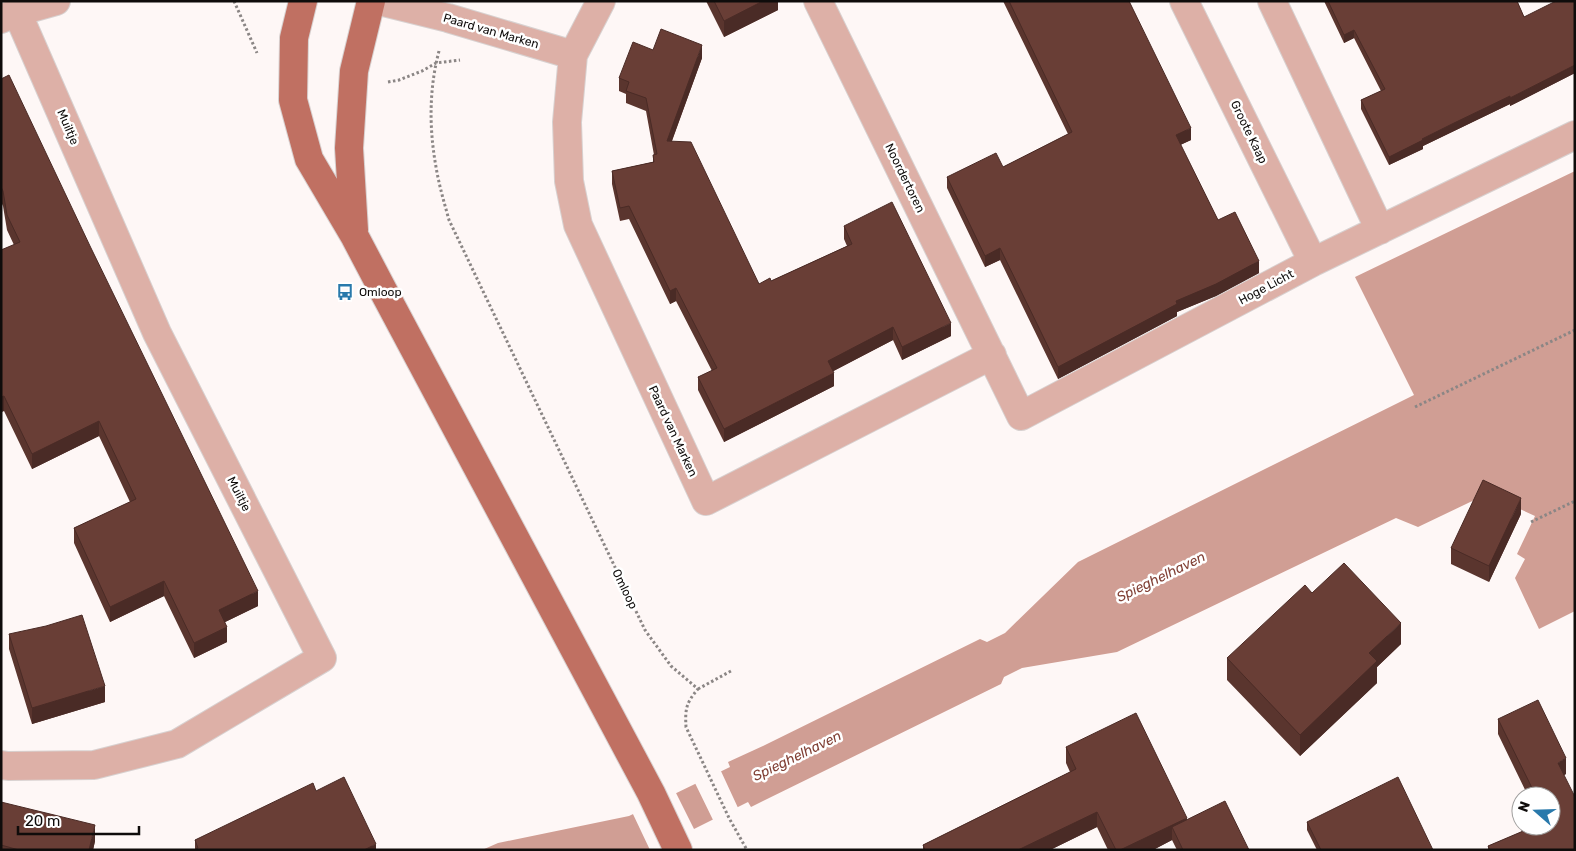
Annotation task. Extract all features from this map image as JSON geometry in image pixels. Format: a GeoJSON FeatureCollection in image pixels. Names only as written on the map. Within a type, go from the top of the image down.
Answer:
{"type":"FeatureCollection","features":[{"type":"Feature","properties":{"kind":"main road"},"geometry":{"type":"LineString","coordinates":[[303,1],[294,38],[294,100],[309,159],[355,237],[650,793],[676,846]]}},
{"type":"Feature","properties":{"kind":"main road"},"geometry":{"type":"LineString","coordinates":[[355,237],[349,148],[354,70],[371,1]]}},
{"type":"Feature","properties":{"kind":"street"},"geometry":{"type":"LineString","coordinates":[[9,15],[56,1]]}},
{"type":"Feature","properties":{"kind":"street","name":"Paard van Marken"},"geometry":{"type":"LineString","coordinates":[[379,1],[448,18],[573,55]]}},
{"type":"Feature","properties":{"kind":"street","name":"Paard van Marken"},"geometry":{"type":"LineString","coordinates":[[601,1],[573,55],[567,122],[569,182],[578,225],[706,501],[992,356]]}},
{"type":"Feature","properties":{"kind":"street","name":"Noordertoren"},"geometry":{"type":"LineString","coordinates":[[818,1],[992,356]]}},
{"type":"Feature","properties":{"kind":"street","name":"Groote Kaap"},"geometry":{"type":"LineString","coordinates":[[1184,1],[1313,262]]}},
{"type":"Feature","properties":{"kind":"street"},"geometry":{"type":"LineString","coordinates":[[1272,1],[1380,230]]}},
{"type":"Feature","properties":{"kind":"street","name":"Muiltje"},"geometry":{"type":"LineString","coordinates":[[1,765],[94,765],[177,744],[322,658],[157,333],[9,15]]}},
{"type":"Feature","properties":{"kind":"street","name":"Hoge Licht"},"geometry":{"type":"LineString","coordinates":[[992,356],[1021,416],[1313,262],[1575,135]]}},
{"type":"Feature","properties":{"kind":"path","name":"Omloop"},"geometry":{"type":"LineString","coordinates":[[448,18],[436,63],[431,93],[436,167],[449,220],[645,630],[671,666],[698,689]]}},
{"type":"Feature","properties":{"kind":"path"},"geometry":{"type":"LineString","coordinates":[[1415,407],[1575,330]]}},
{"type":"Feature","properties":{"kind":"path"},"geometry":{"type":"LineString","coordinates":[[1530,522],[1575,501]]}},
{"type":"Feature","properties":{"kind":"path"},"geometry":{"type":"LineString","coordinates":[[731,672],[698,689],[689,699],[685,713],[686,727],[746,850]]}},
{"type":"Feature","properties":{"kind":"water","name":"Spieghelhaven"},"geometry":{"type":"Polygon","coordinates":[[[1575,171],[1575,611],[1539,629],[1515,578],[1525,559],[1517,554],[1535,516],[1487,494],[1418,527],[1396,518],[1117,652],[1022,668],[1004,677],[1001,684],[751,807],[748,802],[652,850],[482,850],[498,843],[629,816],[730,767],[728,762],[980,639],[987,642],[1005,633],[1078,562],[1414,395],[1355,277],[1575,171]]]}},
{"type":"Feature","properties":{"kind":"pier"},"geometry":{"type":"Polygon","coordinates":[[[720,769],[739,810],[714,822],[694,781],[720,769]]]}},
{"type":"Feature","properties":{"kind":"pier"},"geometry":{"type":"Polygon","coordinates":[[[675,791],[695,831],[657,850],[650,850],[632,812],[675,791]]]}},
{"type":"Feature","properties":{"kind":"building"},"geometry":{"type":"Polygon","coordinates":[[[714,1],[763,1],[724,21],[714,1]]]}},
{"type":"Feature","properties":{"kind":"building"},"geometry":{"type":"Polygon","coordinates":[[[1009,1],[1129,1],[1191,128],[1176,135],[1218,220],[1235,212],[1259,261],[1216,284],[1176,301],[1177,304],[1058,367],[1000,248],[985,256],[947,177],[996,153],[1003,167],[1072,132],[1009,1]]]}},
{"type":"Feature","properties":{"kind":"building"},"geometry":{"type":"Polygon","coordinates":[[[1328,1],[1517,1],[1524,17],[1556,1],[1575,1],[1575,65],[1510,98],[1510,96],[1452,124],[1389,157],[1361,100],[1385,89],[1354,30],[1344,35],[1328,1]]]}},
{"type":"Feature","properties":{"kind":"building"},"geometry":{"type":"Polygon","coordinates":[[[661,29],[702,45],[667,141],[691,142],[759,284],[770,278],[771,281],[852,244],[844,226],[892,202],[951,323],[902,347],[893,327],[828,361],[834,373],[724,429],[698,377],[717,368],[676,288],[670,291],[629,206],[620,208],[612,171],[654,162],[653,155],[657,154],[646,98],[626,91],[629,82],[619,78],[633,42],[653,50],[661,29]]]}},
{"type":"Feature","properties":{"kind":"building"},"geometry":{"type":"Polygon","coordinates":[[[9,75],[258,591],[219,610],[227,627],[194,643],[164,581],[110,607],[74,528],[136,499],[99,421],[32,454],[4,396],[1,397],[1,250],[20,242],[7,215],[1,187],[1,79],[9,75]]]}},
{"type":"Feature","properties":{"kind":"building"},"geometry":{"type":"Polygon","coordinates":[[[1483,480],[1521,498],[1489,566],[1451,548],[1483,480]]]}},
{"type":"Feature","properties":{"kind":"building"},"geometry":{"type":"Polygon","coordinates":[[[1344,563],[1401,623],[1369,653],[1377,661],[1300,735],[1227,658],[1305,585],[1312,593],[1344,563]]]}},
{"type":"Feature","properties":{"kind":"building"},"geometry":{"type":"Polygon","coordinates":[[[82,615],[105,686],[32,708],[9,634],[46,626],[82,615]]]}},
{"type":"Feature","properties":{"kind":"building"},"geometry":{"type":"Polygon","coordinates":[[[1538,700],[1566,758],[1558,763],[1575,797],[1575,850],[1490,850],[1488,846],[1512,836],[1561,836],[1561,786],[1531,786],[1498,719],[1538,700]]]}},
{"type":"Feature","properties":{"kind":"building"},"geometry":{"type":"Polygon","coordinates":[[[1136,713],[1187,818],[1120,850],[1116,850],[1097,812],[1018,850],[925,850],[923,845],[1076,769],[1066,747],[1136,713]]]}},
{"type":"Feature","properties":{"kind":"building"},"geometry":{"type":"Polygon","coordinates":[[[344,777],[376,844],[364,850],[194,850],[198,848],[195,840],[313,783],[316,791],[344,777]]]}},
{"type":"Feature","properties":{"kind":"building"},"geometry":{"type":"Polygon","coordinates":[[[1398,777],[1433,850],[1321,850],[1307,822],[1398,777]]]}},
{"type":"Feature","properties":{"kind":"building"},"geometry":{"type":"Polygon","coordinates":[[[1225,801],[1249,850],[1183,850],[1172,827],[1225,801]]]}},
{"type":"Feature","properties":{"kind":"building"},"geometry":{"type":"Polygon","coordinates":[[[1,802],[95,825],[89,850],[19,850],[1,845],[1,802]]]}},
{"type":"Feature","properties":{"kind":"place","name":"Omloop"},"geometry":{"type":"Point","coordinates":[345,292]}}]}
